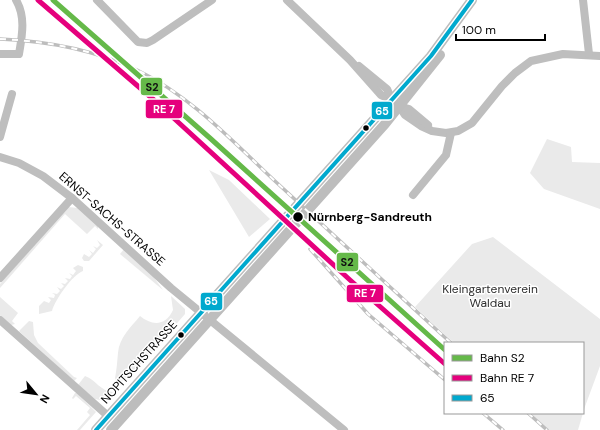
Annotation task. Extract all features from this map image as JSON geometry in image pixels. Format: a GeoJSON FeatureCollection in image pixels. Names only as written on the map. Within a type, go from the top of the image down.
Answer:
{"type":"FeatureCollection","features":[{"type":"Feature","properties":{"kind":"main road","name":"NOPITSCHSTRASSE"},"geometry":{"type":"LineString","coordinates":[[111,430],[210,319],[395,103],[438,48],[472,0]]}},
{"type":"Feature","properties":{"kind":"main road","name":"NOPITSCHSTRASSE"},"geometry":{"type":"LineString","coordinates":[[96,430],[202,312],[446,48],[479,0]]}},
{"type":"Feature","properties":{"kind":"main road"},"geometry":{"type":"LineString","coordinates":[[165,353],[170,354],[171,362]]}},
{"type":"Feature","properties":{"kind":"street"},"geometry":{"type":"LineString","coordinates":[[0,54],[19,54],[22,35],[22,15],[16,0]]}},
{"type":"Feature","properties":{"kind":"street"},"geometry":{"type":"LineString","coordinates":[[97,0],[138,42],[143,44],[153,40],[212,0]]}},
{"type":"Feature","properties":{"kind":"street"},"geometry":{"type":"LineString","coordinates":[[287,0],[350,60],[381,95],[409,109],[423,121],[441,132],[451,133],[472,123],[502,86],[515,73],[531,61],[563,54],[588,54],[600,56]]}},
{"type":"Feature","properties":{"kind":"street"},"geometry":{"type":"LineString","coordinates":[[583,0],[588,54]]}},
{"type":"Feature","properties":{"kind":"street"},"geometry":{"type":"LineString","coordinates":[[0,138],[12,94]]}},
{"type":"Feature","properties":{"kind":"street"},"geometry":{"type":"LineString","coordinates":[[413,195],[446,155],[451,133]]}},
{"type":"Feature","properties":{"kind":"street","name":"ERNST-SACHS-STRASSE"},"geometry":{"type":"LineString","coordinates":[[0,157],[19,163],[44,176],[72,198],[171,288],[202,312]]}},
{"type":"Feature","properties":{"kind":"street"},"geometry":{"type":"LineString","coordinates":[[0,278],[72,198]]}},
{"type":"Feature","properties":{"kind":"street"},"geometry":{"type":"LineString","coordinates":[[202,312],[344,430]]}},
{"type":"Feature","properties":{"kind":"street"},"geometry":{"type":"LineString","coordinates":[[0,320],[108,416]]}},
{"type":"Feature","properties":{"kind":"green space"},"geometry":{"type":"Polygon","coordinates":[[[547,139],[571,147],[572,162],[600,163],[600,209],[544,189],[530,173],[547,139]]]}},
{"type":"Feature","properties":{"kind":"green space"},"geometry":{"type":"Polygon","coordinates":[[[209,170],[229,180],[270,219],[249,237],[209,170]]]}},
{"type":"Feature","properties":{"kind":"green space"},"geometry":{"type":"Polygon","coordinates":[[[68,207],[78,208],[98,225],[98,229],[95,226],[87,234],[65,214],[0,288],[0,284],[68,207]]]}},
{"type":"Feature","properties":{"kind":"green space","name":"Kleingartenverein Waldau"},"geometry":{"type":"Polygon","coordinates":[[[493,237],[600,319],[600,366],[584,409],[584,342],[453,342],[415,307],[472,244],[493,237]]]}},
{"type":"Feature","properties":{"kind":"green space"},"geometry":{"type":"Polygon","coordinates":[[[97,240],[103,245],[89,261],[84,261],[82,258],[84,254],[89,257],[92,254],[89,250],[93,253],[96,249],[93,246],[97,248],[100,245],[97,240]]]}},
{"type":"Feature","properties":{"kind":"green space"},"geometry":{"type":"Polygon","coordinates":[[[125,248],[150,272],[163,290],[120,254],[125,248]]]}},
{"type":"Feature","properties":{"kind":"green space"},"geometry":{"type":"Polygon","coordinates":[[[78,265],[83,267],[83,271],[74,277],[64,288],[52,311],[39,314],[39,306],[44,301],[49,303],[51,300],[48,297],[54,298],[55,295],[52,293],[57,294],[60,291],[57,287],[61,289],[64,286],[61,283],[65,284],[68,281],[65,278],[70,279],[72,276],[69,273],[73,275],[76,271],[73,268],[78,265]]]}},
{"type":"Feature","properties":{"kind":"green space"},"geometry":{"type":"Polygon","coordinates":[[[171,296],[185,309],[185,314],[145,360],[118,385],[115,378],[119,348],[123,338],[140,316],[149,322],[154,323],[163,322],[167,319],[173,310],[171,296]]]}},
{"type":"Feature","properties":{"kind":"green space"},"geometry":{"type":"Polygon","coordinates":[[[0,297],[18,313],[12,321],[15,324],[11,325],[0,315],[0,297]]]}},
{"type":"Feature","properties":{"kind":"green space"},"geometry":{"type":"Polygon","coordinates":[[[29,321],[33,322],[34,335],[38,343],[74,377],[77,378],[74,381],[19,331],[29,321]]]}},
{"type":"Feature","properties":{"kind":"green space"},"geometry":{"type":"Polygon","coordinates":[[[85,376],[101,388],[113,392],[105,401],[95,399],[78,385],[85,376]]]}},
{"type":"Feature","properties":{"kind":"green space"},"geometry":{"type":"Polygon","coordinates":[[[75,393],[77,393],[96,412],[80,430],[77,430],[90,415],[87,412],[90,408],[76,396],[73,399],[72,398],[75,393]]]}},
{"type":"Feature","properties":{"kind":"green space"},"geometry":{"type":"Polygon","coordinates":[[[532,414],[583,414],[578,430],[549,430],[532,414]]]}},
{"type":"Feature","properties":{"kind":"railway"},"geometry":{"type":"LineString","coordinates":[[0,39],[53,44],[88,52],[137,70],[175,93],[211,121],[450,342]]}},
{"type":"Feature","properties":{"kind":"railway"},"geometry":{"type":"LineString","coordinates":[[310,249],[368,314],[444,379]]}},
{"type":"Feature","properties":{"kind":"railway"},"geometry":{"type":"LineString","coordinates":[[484,414],[503,430]]}},
{"type":"Feature","properties":{"kind":"railway"},"geometry":{"type":"LineString","coordinates":[[529,414],[547,430]]}},
{"type":"Feature","properties":{"kind":"rail line","name":"S2"},"geometry":{"type":"LineString","coordinates":[[53,0],[211,139],[444,349]]}},
{"type":"Feature","properties":{"kind":"transit line"},"geometry":{"type":"LineString","coordinates":[[38,0],[154,100],[350,280],[444,363]]}},
{"type":"Feature","properties":{"kind":"transit line","name":"65"},"geometry":{"type":"LineString","coordinates":[[96,430],[431,56],[472,0]]}},
{"type":"Feature","properties":{"kind":"place","name":"Nürnberg-Sandreuth"},"geometry":{"type":"Point","coordinates":[298,217]}}]}
